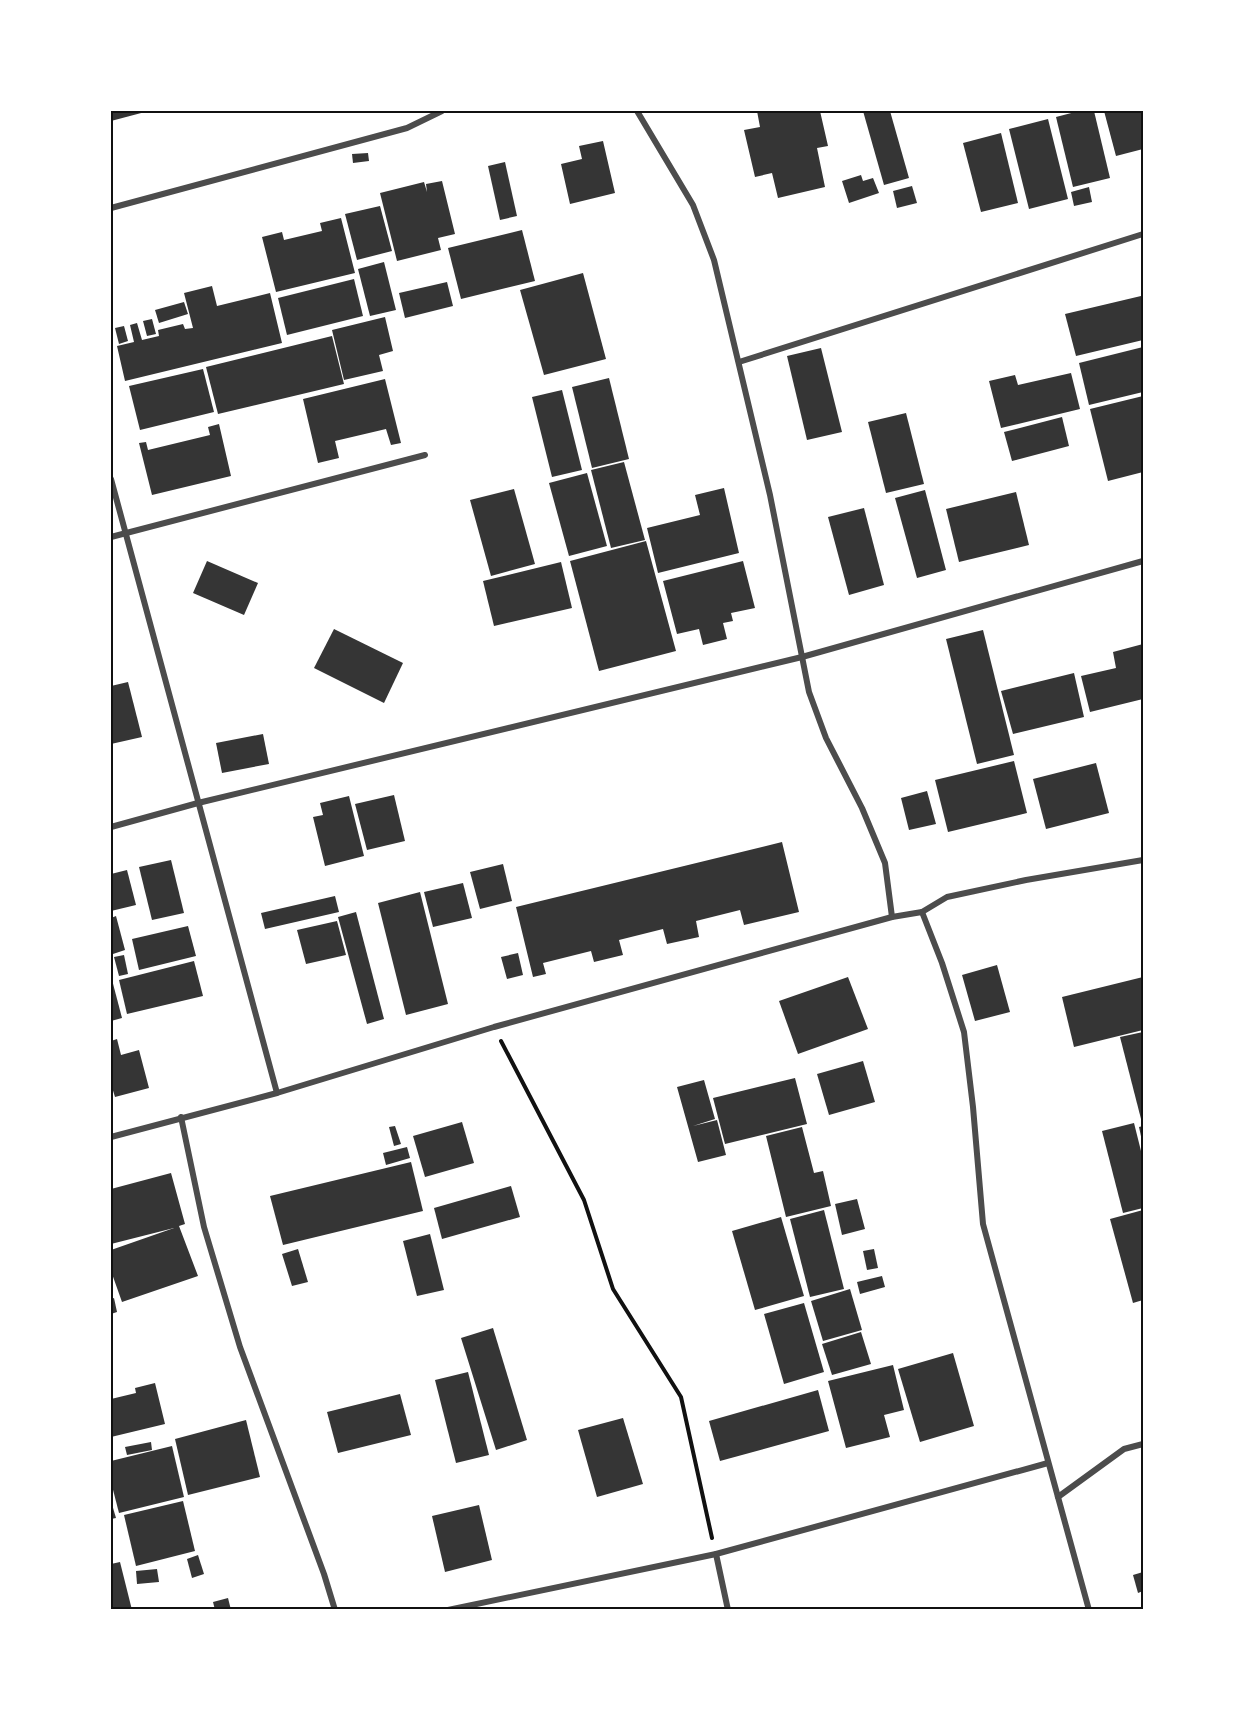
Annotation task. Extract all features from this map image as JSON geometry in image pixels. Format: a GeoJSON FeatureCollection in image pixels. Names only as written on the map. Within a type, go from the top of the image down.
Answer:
{"type":"FeatureCollection","features":[{"type":"Feature","properties":{"kind":"street"},"geometry":{"type":"LineString","coordinates":[[111,208],[407,128],[442,111]]}},
{"type":"Feature","properties":{"kind":"street"},"geometry":{"type":"LineString","coordinates":[[637,111],[693,205],[714,260],[770,495],[809,692],[826,738],[862,808],[885,863],[892,917]]}},
{"type":"Feature","properties":{"kind":"street"},"geometry":{"type":"LineString","coordinates":[[739,362],[1143,234]]}},
{"type":"Feature","properties":{"kind":"street"},"geometry":{"type":"LineString","coordinates":[[111,537],[425,455]]}},
{"type":"Feature","properties":{"kind":"street"},"geometry":{"type":"LineString","coordinates":[[111,479],[276,1093]]}},
{"type":"Feature","properties":{"kind":"street"},"geometry":{"type":"LineString","coordinates":[[111,827],[198,803],[802,657],[1143,561]]}},
{"type":"Feature","properties":{"kind":"street"},"geometry":{"type":"LineString","coordinates":[[111,1137],[276,1093],[494,1027],[892,917],[922,912],[947,897],[1026,880],[1143,860]]}},
{"type":"Feature","properties":{"kind":"street"},"geometry":{"type":"LineString","coordinates":[[1134,862],[1143,867]]}},
{"type":"Feature","properties":{"kind":"street"},"geometry":{"type":"LineString","coordinates":[[922,912],[942,963],[964,1032],[983,1224],[1089,1610]]}},
{"type":"Feature","properties":{"kind":"street"},"geometry":{"type":"LineString","coordinates":[[181,1117],[204,1227],[240,1347],[324,1574],[335,1610]]}},
{"type":"Feature","properties":{"kind":"street"},"geometry":{"type":"LineString","coordinates":[[1058,1497],[1124,1449],[1143,1444]]}},
{"type":"Feature","properties":{"kind":"street"},"geometry":{"type":"LineString","coordinates":[[448,1610],[716,1554],[1048,1462]]}},
{"type":"Feature","properties":{"kind":"street"},"geometry":{"type":"LineString","coordinates":[[716,1554],[728,1610]]}},
{"type":"Feature","properties":{"kind":"path"},"geometry":{"type":"LineString","coordinates":[[494,1027],[584,1200],[613,1289],[681,1397],[716,1554]]}},
{"type":"Feature","properties":{"kind":"building"},"geometry":{"type":"Polygon","coordinates":[[[111,111],[145,111],[145,112],[111,121],[111,111]]]}},
{"type":"Feature","properties":{"kind":"building"},"geometry":{"type":"Polygon","coordinates":[[[757,111],[820,111],[828,146],[817,148],[825,187],[778,198],[772,173],[755,177],[744,130],[760,127],[757,111]]]}},
{"type":"Feature","properties":{"kind":"building"},"geometry":{"type":"Polygon","coordinates":[[[863,111],[890,111],[909,178],[884,185],[863,111]]]}},
{"type":"Feature","properties":{"kind":"building"},"geometry":{"type":"Polygon","coordinates":[[[1079,111],[1094,111],[1110,178],[1073,187],[1056,117],[1079,111]]]}},
{"type":"Feature","properties":{"kind":"building"},"geometry":{"type":"Polygon","coordinates":[[[1104,111],[1143,111],[1143,149],[1116,156],[1104,111]]]}},
{"type":"Feature","properties":{"kind":"building"},"geometry":{"type":"Polygon","coordinates":[[[1048,119],[1068,199],[1029,209],[1009,129],[1048,119]]]}},
{"type":"Feature","properties":{"kind":"building"},"geometry":{"type":"Polygon","coordinates":[[[1001,133],[1018,203],[981,212],[963,143],[1001,133]]]}},
{"type":"Feature","properties":{"kind":"building"},"geometry":{"type":"Polygon","coordinates":[[[603,141],[615,193],[570,204],[561,164],[582,159],[579,146],[603,141]]]}},
{"type":"Feature","properties":{"kind":"building"},"geometry":{"type":"Polygon","coordinates":[[[368,153],[369,161],[353,163],[352,154],[368,153]]]}},
{"type":"Feature","properties":{"kind":"building"},"geometry":{"type":"Polygon","coordinates":[[[505,162],[517,216],[500,220],[488,166],[505,162]]]}},
{"type":"Feature","properties":{"kind":"building"},"geometry":{"type":"Polygon","coordinates":[[[861,175],[863,181],[873,178],[879,193],[849,203],[842,181],[861,175]]]}},
{"type":"Feature","properties":{"kind":"building"},"geometry":{"type":"Polygon","coordinates":[[[442,181],[455,234],[438,238],[441,250],[397,261],[380,193],[424,182],[427,192],[426,184],[442,181]]]}},
{"type":"Feature","properties":{"kind":"building"},"geometry":{"type":"Polygon","coordinates":[[[912,186],[917,203],[897,208],[893,191],[912,186]]]}},
{"type":"Feature","properties":{"kind":"building"},"geometry":{"type":"Polygon","coordinates":[[[1089,187],[1092,202],[1074,206],[1071,192],[1089,187]]]}},
{"type":"Feature","properties":{"kind":"building"},"geometry":{"type":"Polygon","coordinates":[[[380,206],[392,251],[357,260],[345,214],[380,206]]]}},
{"type":"Feature","properties":{"kind":"building"},"geometry":{"type":"Polygon","coordinates":[[[341,218],[355,273],[276,292],[262,237],[282,232],[284,240],[322,231],[320,223],[341,218]]]}},
{"type":"Feature","properties":{"kind":"building"},"geometry":{"type":"Polygon","coordinates":[[[522,230],[535,281],[461,299],[448,248],[522,230]]]}},
{"type":"Feature","properties":{"kind":"building"},"geometry":{"type":"Polygon","coordinates":[[[384,262],[396,310],[370,316],[358,269],[384,262]]]}},
{"type":"Feature","properties":{"kind":"building"},"geometry":{"type":"Polygon","coordinates":[[[583,273],[606,359],[544,375],[520,290],[583,273]]]}},
{"type":"Feature","properties":{"kind":"building"},"geometry":{"type":"Polygon","coordinates":[[[354,279],[363,316],[287,335],[278,298],[354,279]]]}},
{"type":"Feature","properties":{"kind":"building"},"geometry":{"type":"Polygon","coordinates":[[[447,282],[453,306],[405,318],[399,293],[447,282]]]}},
{"type":"Feature","properties":{"kind":"building"},"geometry":{"type":"Polygon","coordinates":[[[212,286],[217,306],[270,293],[282,343],[125,381],[117,346],[134,342],[130,325],[137,323],[142,340],[159,336],[158,330],[183,324],[185,329],[193,328],[184,293],[212,286]]]}},
{"type":"Feature","properties":{"kind":"building"},"geometry":{"type":"Polygon","coordinates":[[[1141,296],[1143,340],[1076,356],[1065,314],[1141,296]]]}},
{"type":"Feature","properties":{"kind":"building"},"geometry":{"type":"Polygon","coordinates":[[[184,302],[188,314],[159,323],[155,310],[184,302]]]}},
{"type":"Feature","properties":{"kind":"building"},"geometry":{"type":"Polygon","coordinates":[[[385,317],[393,351],[379,355],[383,371],[344,380],[332,330],[385,317]]]}},
{"type":"Feature","properties":{"kind":"building"},"geometry":{"type":"Polygon","coordinates":[[[152,319],[156,334],[147,336],[143,321],[152,319]]]}},
{"type":"Feature","properties":{"kind":"building"},"geometry":{"type":"Polygon","coordinates":[[[124,326],[128,341],[119,344],[115,328],[124,326]]]}},
{"type":"Feature","properties":{"kind":"building"},"geometry":{"type":"Polygon","coordinates":[[[332,336],[344,384],[218,414],[206,367],[332,336]]]}},
{"type":"Feature","properties":{"kind":"building"},"geometry":{"type":"Polygon","coordinates":[[[1143,347],[1143,392],[1089,405],[1079,363],[1143,347]]]}},
{"type":"Feature","properties":{"kind":"building"},"geometry":{"type":"Polygon","coordinates":[[[821,348],[842,432],[807,440],[787,356],[821,348]]]}},
{"type":"Feature","properties":{"kind":"building"},"geometry":{"type":"Polygon","coordinates":[[[203,369],[214,412],[140,430],[129,386],[203,369]]]}},
{"type":"Feature","properties":{"kind":"building"},"geometry":{"type":"Polygon","coordinates":[[[1071,373],[1080,409],[1001,428],[989,381],[1015,375],[1018,385],[1071,373]]]}},
{"type":"Feature","properties":{"kind":"building"},"geometry":{"type":"Polygon","coordinates":[[[609,378],[629,459],[592,468],[572,387],[609,378]]]}},
{"type":"Feature","properties":{"kind":"building"},"geometry":{"type":"Polygon","coordinates":[[[385,379],[401,443],[391,445],[386,429],[335,441],[339,458],[318,463],[303,399],[385,379]]]}},
{"type":"Feature","properties":{"kind":"building"},"geometry":{"type":"Polygon","coordinates":[[[562,390],[582,470],[552,477],[532,397],[562,390]]]}},
{"type":"Feature","properties":{"kind":"building"},"geometry":{"type":"Polygon","coordinates":[[[1143,396],[1143,472],[1108,481],[1090,409],[1143,396]]]}},
{"type":"Feature","properties":{"kind":"building"},"geometry":{"type":"Polygon","coordinates":[[[906,413],[924,484],[886,493],[868,422],[906,413]]]}},
{"type":"Feature","properties":{"kind":"building"},"geometry":{"type":"Polygon","coordinates":[[[1062,417],[1069,446],[1012,461],[1004,432],[1062,417]]]}},
{"type":"Feature","properties":{"kind":"building"},"geometry":{"type":"Polygon","coordinates":[[[219,424],[231,476],[152,495],[139,443],[146,442],[148,450],[210,435],[208,427],[219,424]]]}},
{"type":"Feature","properties":{"kind":"building"},"geometry":{"type":"Polygon","coordinates":[[[624,462],[645,540],[611,548],[591,470],[624,462]]]}},
{"type":"Feature","properties":{"kind":"building"},"geometry":{"type":"Polygon","coordinates":[[[587,473],[607,546],[569,556],[549,483],[587,473]]]}},
{"type":"Feature","properties":{"kind":"building"},"geometry":{"type":"Polygon","coordinates":[[[724,488],[739,553],[658,573],[647,528],[700,515],[695,495],[724,488]]]}},
{"type":"Feature","properties":{"kind":"building"},"geometry":{"type":"Polygon","coordinates":[[[514,489],[535,564],[491,576],[470,500],[514,489]]]}},
{"type":"Feature","properties":{"kind":"building"},"geometry":{"type":"Polygon","coordinates":[[[925,490],[946,570],[917,578],[895,498],[925,490]]]}},
{"type":"Feature","properties":{"kind":"building"},"geometry":{"type":"Polygon","coordinates":[[[1016,492],[1029,545],[959,562],[946,509],[1016,492]]]}},
{"type":"Feature","properties":{"kind":"building"},"geometry":{"type":"Polygon","coordinates":[[[864,508],[884,585],[849,595],[828,517],[864,508]]]}},
{"type":"Feature","properties":{"kind":"building"},"geometry":{"type":"Polygon","coordinates":[[[646,541],[676,651],[599,671],[570,561],[646,541]]]}},
{"type":"Feature","properties":{"kind":"building"},"geometry":{"type":"Polygon","coordinates":[[[207,561],[258,583],[244,615],[193,593],[207,561]]]}},
{"type":"Feature","properties":{"kind":"building"},"geometry":{"type":"Polygon","coordinates":[[[743,561],[755,608],[731,613],[733,621],[723,623],[727,639],[703,645],[699,629],[677,634],[663,581],[743,561]]]}},
{"type":"Feature","properties":{"kind":"building"},"geometry":{"type":"Polygon","coordinates":[[[561,562],[572,608],[494,626],[483,581],[561,562]]]}},
{"type":"Feature","properties":{"kind":"building"},"geometry":{"type":"Polygon","coordinates":[[[334,629],[403,663],[384,703],[314,668],[334,629]]]}},
{"type":"Feature","properties":{"kind":"building"},"geometry":{"type":"Polygon","coordinates":[[[983,630],[1014,755],[977,764],[946,639],[983,630]]]}},
{"type":"Feature","properties":{"kind":"building"},"geometry":{"type":"Polygon","coordinates":[[[1143,644],[1143,699],[1090,712],[1081,676],[1116,668],[1113,652],[1143,644]]]}},
{"type":"Feature","properties":{"kind":"building"},"geometry":{"type":"Polygon","coordinates":[[[1074,673],[1084,717],[1013,734],[1001,691],[1074,673]]]}},
{"type":"Feature","properties":{"kind":"building"},"geometry":{"type":"Polygon","coordinates":[[[128,682],[142,737],[111,744],[111,686],[128,682]]]}},
{"type":"Feature","properties":{"kind":"building"},"geometry":{"type":"Polygon","coordinates":[[[263,734],[269,764],[222,773],[216,743],[263,734]]]}},
{"type":"Feature","properties":{"kind":"building"},"geometry":{"type":"Polygon","coordinates":[[[1014,761],[1027,813],[948,832],[935,780],[1014,761]]]}},
{"type":"Feature","properties":{"kind":"building"},"geometry":{"type":"Polygon","coordinates":[[[1096,763],[1109,813],[1046,829],[1033,779],[1096,763]]]}},
{"type":"Feature","properties":{"kind":"building"},"geometry":{"type":"Polygon","coordinates":[[[927,791],[936,824],[909,830],[901,798],[927,791]]]}},
{"type":"Feature","properties":{"kind":"building"},"geometry":{"type":"Polygon","coordinates":[[[394,795],[405,841],[367,850],[355,804],[394,795]]]}},
{"type":"Feature","properties":{"kind":"building"},"geometry":{"type":"Polygon","coordinates":[[[349,796],[364,856],[325,866],[313,817],[323,815],[320,803],[349,796]]]}},
{"type":"Feature","properties":{"kind":"building"},"geometry":{"type":"Polygon","coordinates":[[[782,842],[799,912],[744,925],[740,910],[696,921],[699,937],[667,944],[663,929],[619,940],[623,955],[594,962],[591,951],[543,963],[546,974],[533,977],[516,907],[782,842]]]}},
{"type":"Feature","properties":{"kind":"building"},"geometry":{"type":"Polygon","coordinates":[[[171,860],[184,913],[152,920],[139,867],[171,860]]]}},
{"type":"Feature","properties":{"kind":"building"},"geometry":{"type":"Polygon","coordinates":[[[503,864],[512,901],[480,909],[470,872],[503,864]]]}},
{"type":"Feature","properties":{"kind":"building"},"geometry":{"type":"Polygon","coordinates":[[[127,870],[136,905],[111,911],[111,874],[127,870]]]}},
{"type":"Feature","properties":{"kind":"building"},"geometry":{"type":"Polygon","coordinates":[[[463,883],[472,918],[433,927],[424,892],[463,883]]]}},
{"type":"Feature","properties":{"kind":"building"},"geometry":{"type":"Polygon","coordinates":[[[420,892],[448,1004],[406,1015],[378,903],[420,892]]]}},
{"type":"Feature","properties":{"kind":"building"},"geometry":{"type":"Polygon","coordinates":[[[335,896],[339,912],[265,929],[261,913],[335,896]]]}},
{"type":"Feature","properties":{"kind":"building"},"geometry":{"type":"Polygon","coordinates":[[[356,912],[384,1019],[367,1024],[338,917],[356,912]]]}},
{"type":"Feature","properties":{"kind":"building"},"geometry":{"type":"Polygon","coordinates":[[[116,916],[125,950],[113,954],[111,918],[116,916]]]}},
{"type":"Feature","properties":{"kind":"building"},"geometry":{"type":"Polygon","coordinates":[[[337,921],[346,955],[306,964],[297,930],[337,921]]]}},
{"type":"Feature","properties":{"kind":"building"},"geometry":{"type":"Polygon","coordinates":[[[188,926],[196,956],[139,970],[132,939],[188,926]]]}},
{"type":"Feature","properties":{"kind":"building"},"geometry":{"type":"Polygon","coordinates":[[[518,953],[523,975],[507,979],[501,957],[518,953]]]}},
{"type":"Feature","properties":{"kind":"building"},"geometry":{"type":"Polygon","coordinates":[[[124,955],[128,974],[119,976],[114,957],[124,955]]]}},
{"type":"Feature","properties":{"kind":"building"},"geometry":{"type":"Polygon","coordinates":[[[194,961],[203,996],[127,1014],[119,980],[194,961]]]}},
{"type":"Feature","properties":{"kind":"building"},"geometry":{"type":"Polygon","coordinates":[[[997,965],[1010,1012],[975,1021],[962,975],[997,965]]]}},
{"type":"Feature","properties":{"kind":"building"},"geometry":{"type":"Polygon","coordinates":[[[111,976],[122,1018],[111,1021],[111,976]]]}},
{"type":"Feature","properties":{"kind":"building"},"geometry":{"type":"Polygon","coordinates":[[[848,977],[868,1029],[798,1054],[779,1001],[848,977]]]}},
{"type":"Feature","properties":{"kind":"building"},"geometry":{"type":"Polygon","coordinates":[[[1143,977],[1143,1030],[1074,1047],[1062,997],[1143,977]]]}},
{"type":"Feature","properties":{"kind":"building"},"geometry":{"type":"Polygon","coordinates":[[[1143,1032],[1143,1119],[1141,1119],[1120,1037],[1143,1032]]]}},
{"type":"Feature","properties":{"kind":"building"},"geometry":{"type":"Polygon","coordinates":[[[117,1039],[121,1055],[139,1050],[149,1088],[115,1097],[111,1084],[111,1041],[117,1039]]]}},
{"type":"Feature","properties":{"kind":"building"},"geometry":{"type":"Polygon","coordinates":[[[863,1061],[875,1102],[829,1115],[817,1074],[863,1061]]]}},
{"type":"Feature","properties":{"kind":"building"},"geometry":{"type":"Polygon","coordinates":[[[795,1078],[807,1124],[725,1144],[713,1098],[795,1078]]]}},
{"type":"Feature","properties":{"kind":"building"},"geometry":{"type":"Polygon","coordinates":[[[704,1080],[715,1119],[693,1126],[717,1120],[726,1155],[698,1162],[677,1087],[704,1080]]]}},
{"type":"Feature","properties":{"kind":"building"},"geometry":{"type":"Polygon","coordinates":[[[462,1122],[474,1163],[425,1177],[413,1136],[462,1122]]]}},
{"type":"Feature","properties":{"kind":"building"},"geometry":{"type":"Polygon","coordinates":[[[1134,1123],[1143,1159],[1143,1208],[1123,1213],[1102,1131],[1134,1123]]]}},
{"type":"Feature","properties":{"kind":"building"},"geometry":{"type":"Polygon","coordinates":[[[395,1126],[401,1144],[394,1146],[389,1127],[395,1126]]]}},
{"type":"Feature","properties":{"kind":"building"},"geometry":{"type":"Polygon","coordinates":[[[1143,1126],[1143,1141],[1142,1141],[1139,1127],[1143,1126]]]}},
{"type":"Feature","properties":{"kind":"building"},"geometry":{"type":"Polygon","coordinates":[[[802,1127],[814,1173],[823,1171],[831,1206],[786,1217],[766,1136],[802,1127]]]}},
{"type":"Feature","properties":{"kind":"building"},"geometry":{"type":"Polygon","coordinates":[[[407,1147],[410,1158],[386,1165],[383,1153],[407,1147]]]}},
{"type":"Feature","properties":{"kind":"building"},"geometry":{"type":"Polygon","coordinates":[[[411,1162],[423,1211],[283,1245],[270,1196],[411,1162]]]}},
{"type":"Feature","properties":{"kind":"building"},"geometry":{"type":"Polygon","coordinates":[[[171,1173],[185,1224],[179,1226],[198,1276],[122,1302],[111,1271],[111,1250],[174,1228],[111,1244],[111,1189],[171,1173]]]}},
{"type":"Feature","properties":{"kind":"building"},"geometry":{"type":"Polygon","coordinates":[[[511,1186],[520,1217],[442,1239],[434,1208],[511,1186]]]}},
{"type":"Feature","properties":{"kind":"building"},"geometry":{"type":"Polygon","coordinates":[[[857,1199],[865,1229],[842,1235],[835,1204],[857,1199]]]}},
{"type":"Feature","properties":{"kind":"building"},"geometry":{"type":"Polygon","coordinates":[[[824,1210],[844,1289],[810,1297],[790,1219],[824,1210]]]}},
{"type":"Feature","properties":{"kind":"building"},"geometry":{"type":"Polygon","coordinates":[[[1143,1210],[1143,1300],[1133,1303],[1110,1219],[1143,1210]]]}},
{"type":"Feature","properties":{"kind":"building"},"geometry":{"type":"Polygon","coordinates":[[[781,1217],[804,1296],[755,1310],[732,1231],[781,1217]]]}},
{"type":"Feature","properties":{"kind":"building"},"geometry":{"type":"Polygon","coordinates":[[[430,1234],[444,1290],[417,1296],[403,1241],[430,1234]]]}},
{"type":"Feature","properties":{"kind":"building"},"geometry":{"type":"Polygon","coordinates":[[[298,1249],[308,1282],[292,1286],[282,1254],[298,1249]]]}},
{"type":"Feature","properties":{"kind":"building"},"geometry":{"type":"Polygon","coordinates":[[[874,1249],[878,1268],[867,1270],[863,1251],[874,1249]]]}},
{"type":"Feature","properties":{"kind":"building"},"geometry":{"type":"Polygon","coordinates":[[[882,1276],[885,1287],[860,1294],[857,1282],[882,1276]]]}},
{"type":"Feature","properties":{"kind":"building"},"geometry":{"type":"Polygon","coordinates":[[[850,1289],[862,1330],[823,1341],[811,1301],[850,1289]]]}},
{"type":"Feature","properties":{"kind":"building"},"geometry":{"type":"Polygon","coordinates":[[[114,1298],[117,1312],[111,1314],[111,1299],[114,1298]]]}},
{"type":"Feature","properties":{"kind":"building"},"geometry":{"type":"Polygon","coordinates":[[[804,1303],[824,1372],[784,1384],[764,1314],[804,1303]]]}},
{"type":"Feature","properties":{"kind":"building"},"geometry":{"type":"Polygon","coordinates":[[[493,1328],[527,1440],[496,1450],[461,1338],[493,1328]]]}},
{"type":"Feature","properties":{"kind":"building"},"geometry":{"type":"Polygon","coordinates":[[[861,1332],[871,1364],[832,1375],[822,1344],[861,1332]]]}},
{"type":"Feature","properties":{"kind":"building"},"geometry":{"type":"Polygon","coordinates":[[[953,1353],[974,1426],[920,1442],[898,1369],[953,1353]]]}},
{"type":"Feature","properties":{"kind":"building"},"geometry":{"type":"Polygon","coordinates":[[[893,1365],[904,1410],[884,1415],[890,1437],[846,1448],[828,1381],[893,1365]]]}},
{"type":"Feature","properties":{"kind":"building"},"geometry":{"type":"Polygon","coordinates":[[[468,1372],[489,1455],[456,1463],[435,1380],[468,1372]]]}},
{"type":"Feature","properties":{"kind":"building"},"geometry":{"type":"Polygon","coordinates":[[[155,1383],[165,1424],[111,1437],[111,1399],[136,1393],[135,1388],[155,1383]]]}},
{"type":"Feature","properties":{"kind":"building"},"geometry":{"type":"Polygon","coordinates":[[[818,1390],[829,1431],[720,1461],[709,1421],[818,1390]]]}},
{"type":"Feature","properties":{"kind":"building"},"geometry":{"type":"Polygon","coordinates":[[[400,1394],[411,1435],[338,1453],[327,1412],[400,1394]]]}},
{"type":"Feature","properties":{"kind":"building"},"geometry":{"type":"Polygon","coordinates":[[[623,1418],[643,1484],[597,1497],[578,1430],[623,1418]]]}},
{"type":"Feature","properties":{"kind":"building"},"geometry":{"type":"Polygon","coordinates":[[[246,1420],[260,1477],[188,1495],[175,1439],[246,1420]]]}},
{"type":"Feature","properties":{"kind":"building"},"geometry":{"type":"Polygon","coordinates":[[[151,1442],[152,1450],[127,1455],[125,1447],[151,1442]]]}},
{"type":"Feature","properties":{"kind":"building"},"geometry":{"type":"Polygon","coordinates":[[[172,1446],[184,1497],[119,1513],[111,1482],[111,1461],[172,1446]]]}},
{"type":"Feature","properties":{"kind":"building"},"geometry":{"type":"Polygon","coordinates":[[[111,1501],[116,1518],[111,1519],[111,1501]]]}},
{"type":"Feature","properties":{"kind":"building"},"geometry":{"type":"Polygon","coordinates":[[[183,1501],[195,1551],[136,1566],[124,1515],[183,1501]]]}},
{"type":"Feature","properties":{"kind":"building"},"geometry":{"type":"Polygon","coordinates":[[[479,1505],[492,1560],[445,1572],[432,1516],[479,1505]]]}},
{"type":"Feature","properties":{"kind":"building"},"geometry":{"type":"Polygon","coordinates":[[[198,1555],[204,1574],[192,1578],[187,1559],[198,1555]]]}},
{"type":"Feature","properties":{"kind":"building"},"geometry":{"type":"Polygon","coordinates":[[[120,1562],[132,1610],[111,1610],[111,1564],[120,1562]]]}},
{"type":"Feature","properties":{"kind":"building"},"geometry":{"type":"Polygon","coordinates":[[[157,1569],[159,1582],[137,1584],[136,1571],[157,1569]]]}},
{"type":"Feature","properties":{"kind":"building"},"geometry":{"type":"Polygon","coordinates":[[[1143,1572],[1143,1591],[1138,1593],[1133,1575],[1143,1572]]]}},
{"type":"Feature","properties":{"kind":"building"},"geometry":{"type":"Polygon","coordinates":[[[228,1598],[231,1610],[215,1610],[213,1602],[228,1598]]]}}]}
